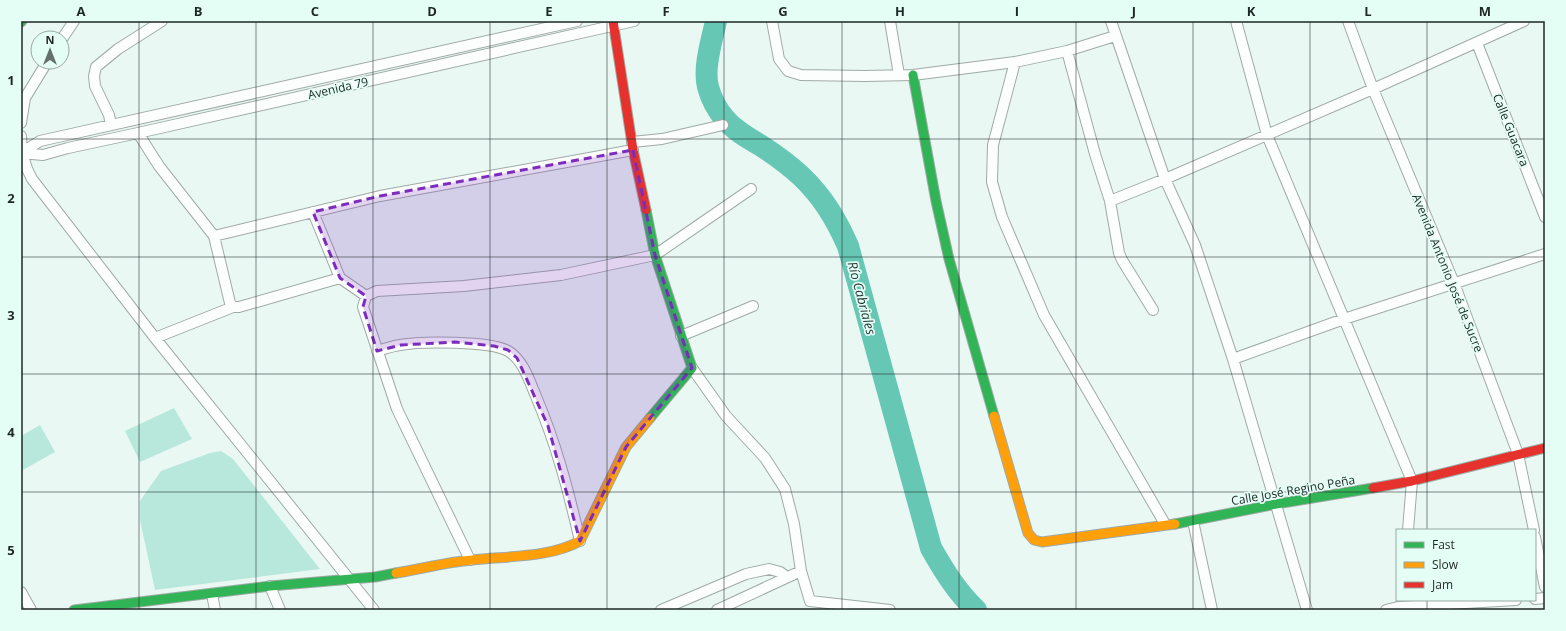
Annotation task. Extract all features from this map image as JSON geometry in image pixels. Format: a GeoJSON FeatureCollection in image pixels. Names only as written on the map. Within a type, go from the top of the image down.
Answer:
{"type":"FeatureCollection","features":[{"type":"Feature","properties":{"kind":"street"},"geometry":{"type":"LineString","coordinates":[[68,30],[74,21]]}},
{"type":"Feature","properties":{"kind":"street"},"geometry":{"type":"LineString","coordinates":[[111,125],[95,86],[94,76],[96,67],[118,49],[162,21]]}},
{"type":"Feature","properties":{"kind":"street","name":"Avenida 79"},"geometry":{"type":"LineString","coordinates":[[21,153],[40,141],[577,21]]}},
{"type":"Feature","properties":{"kind":"street","name":"Avenida 79"},"geometry":{"type":"LineString","coordinates":[[21,153],[43,156],[68,148],[614,24],[634,21]]}},
{"type":"Feature","properties":{"kind":"street"},"geometry":{"type":"LineString","coordinates":[[772,21],[779,59],[788,71],[801,74],[913,75],[1015,62],[1068,51],[1115,36]]}},
{"type":"Feature","properties":{"kind":"street"},"geometry":{"type":"LineString","coordinates":[[890,21],[899,75]]}},
{"type":"Feature","properties":{"kind":"street"},"geometry":{"type":"LineString","coordinates":[[1112,21],[1115,36],[1165,179],[1195,245],[1233,359],[1307,610]]}},
{"type":"Feature","properties":{"kind":"street"},"geometry":{"type":"LineString","coordinates":[[1236,21],[1267,135],[1412,482],[1408,529]]}},
{"type":"Feature","properties":{"kind":"street","name":"Avenida Antonio José de Sucre"},"geometry":{"type":"LineString","coordinates":[[1348,21],[1373,89],[1454,283],[1518,454],[1534,529]]}},
{"type":"Feature","properties":{"kind":"street"},"geometry":{"type":"LineString","coordinates":[[1110,201],[1165,179],[1373,89],[1524,21]]}},
{"type":"Feature","properties":{"kind":"street"},"geometry":{"type":"LineString","coordinates":[[614,24],[632,146],[656,255],[692,368],[726,416],[764,458],[785,489],[794,524],[801,571],[811,606],[890,610]]}},
{"type":"Feature","properties":{"kind":"street","name":"Calle Guacara"},"geometry":{"type":"LineString","coordinates":[[1476,43],[1545,217]]}},
{"type":"Feature","properties":{"kind":"street"},"geometry":{"type":"LineString","coordinates":[[1068,51],[1095,154],[1110,201],[1119,253],[1153,310]]}},
{"type":"Feature","properties":{"kind":"street"},"geometry":{"type":"LineString","coordinates":[[1015,62],[993,144],[992,182],[1002,217],[1044,315],[1165,524]]}},
{"type":"Feature","properties":{"kind":"street"},"geometry":{"type":"LineString","coordinates":[[21,123],[25,98],[42,70]]}},
{"type":"Feature","properties":{"kind":"street","name":"Calle José Regino Peña"},"geometry":{"type":"LineString","coordinates":[[913,75],[936,201],[951,267],[1028,533],[1034,540],[1042,542],[1193,521],[1276,504],[1412,482],[1545,448]]}},
{"type":"Feature","properties":{"kind":"street"},"geometry":{"type":"LineString","coordinates":[[214,236],[380,196],[632,146],[723,125]]}},
{"type":"Feature","properties":{"kind":"street"},"geometry":{"type":"LineString","coordinates":[[138,133],[159,166],[214,236],[230,303],[233,307]]}},
{"type":"Feature","properties":{"kind":"street"},"geometry":{"type":"LineString","coordinates":[[21,136],[21,153],[26,169],[32,179],[155,338],[374,610]]}},
{"type":"Feature","properties":{"kind":"street"},"geometry":{"type":"LineString","coordinates":[[366,296],[377,291],[464,286],[561,276],[656,255],[751,189]]}},
{"type":"Feature","properties":{"kind":"street"},"geometry":{"type":"LineString","coordinates":[[313,212],[340,278],[366,296]]}},
{"type":"Feature","properties":{"kind":"street"},"geometry":{"type":"LineString","coordinates":[[1233,359],[1344,319],[1545,254]]}},
{"type":"Feature","properties":{"kind":"street"},"geometry":{"type":"LineString","coordinates":[[155,338],[233,307],[239,307],[340,278]]}},
{"type":"Feature","properties":{"kind":"street"},"geometry":{"type":"LineString","coordinates":[[366,296],[363,307],[397,409],[470,560]]}},
{"type":"Feature","properties":{"kind":"street"},"geometry":{"type":"LineString","coordinates":[[681,336],[752,306]]}},
{"type":"Feature","properties":{"kind":"street"},"geometry":{"type":"LineString","coordinates":[[377,350],[401,345],[455,342],[494,346],[508,350],[517,358],[530,382],[548,426],[565,478],[580,541]]}},
{"type":"Feature","properties":{"kind":"street"},"geometry":{"type":"LineString","coordinates":[[74,610],[270,586],[375,577],[470,560],[528,555],[568,548],[580,541],[626,448],[692,368]]}},
{"type":"Feature","properties":{"kind":"street"},"geometry":{"type":"LineString","coordinates":[[1193,521],[1212,610]]}},
{"type":"Feature","properties":{"kind":"street"},"geometry":{"type":"LineString","coordinates":[[1536,542],[1545,587]]}},
{"type":"Feature","properties":{"kind":"street"},"geometry":{"type":"LineString","coordinates":[[661,610],[746,574],[769,568],[780,572],[787,577]]}},
{"type":"Feature","properties":{"kind":"street"},"geometry":{"type":"LineString","coordinates":[[717,610],[801,571]]}},
{"type":"Feature","properties":{"kind":"street"},"geometry":{"type":"LineString","coordinates":[[270,586],[280,610]]}},
{"type":"Feature","properties":{"kind":"street"},"geometry":{"type":"LineString","coordinates":[[21,592],[31,610]]}},
{"type":"Feature","properties":{"kind":"street"},"geometry":{"type":"LineString","coordinates":[[212,594],[215,610]]}},
{"type":"Feature","properties":{"kind":"street"},"geometry":{"type":"LineString","coordinates":[[1386,610],[1398,606],[1496,601]]}},
{"type":"Feature","properties":{"kind":"highlighted area"},"geometry":{"type":"Polygon","coordinates":[[[633,150],[655,255],[692,368],[626,447],[580,541],[548,426],[517,358],[508,350],[494,346],[455,342],[401,345],[377,351],[363,307],[366,296],[340,278],[313,212],[380,196],[633,150]]]}},
{"type":"Feature","properties":{"kind":"green space"},"geometry":{"type":"Polygon","coordinates":[[[174,408],[192,439],[140,462],[125,431],[174,408]]]}},
{"type":"Feature","properties":{"kind":"green space"},"geometry":{"type":"Polygon","coordinates":[[[40,425],[55,452],[21,471],[21,436],[40,425]]]}},
{"type":"Feature","properties":{"kind":"green space"},"geometry":{"type":"Polygon","coordinates":[[[221,451],[233,459],[320,569],[155,590],[140,520],[140,501],[161,471],[210,453],[221,451]]]}},
{"type":"Feature","properties":{"kind":"waterway","name":"Río Cabriales"},"geometry":{"type":"LineString","coordinates":[[716,21],[707,63],[707,79],[711,96],[720,112],[733,127],[741,134],[781,159],[809,184],[822,200],[839,227],[848,246],[931,548],[951,581],[976,610]]}},
{"type":"Feature","properties":{"kind":"traffic: fast"},"geometry":{"type":"LineString","coordinates":[[913,75],[936,201],[949,259],[994,416]]}},
{"type":"Feature","properties":{"kind":"traffic: fast"},"geometry":{"type":"LineString","coordinates":[[646,210],[655,255],[692,368],[650,418]]}},
{"type":"Feature","properties":{"kind":"traffic: fast"},"geometry":{"type":"LineString","coordinates":[[1175,524],[1276,504],[1373,488]]}},
{"type":"Feature","properties":{"kind":"traffic: fast"},"geometry":{"type":"LineString","coordinates":[[74,610],[270,586],[375,577],[396,573]]}},
{"type":"Feature","properties":{"kind":"traffic: slow"},"geometry":{"type":"LineString","coordinates":[[994,416],[1028,533],[1034,540],[1042,542],[1175,524]]}},
{"type":"Feature","properties":{"kind":"traffic: slow"},"geometry":{"type":"LineString","coordinates":[[396,573],[463,561],[555,551],[580,541],[626,447],[650,418]]}},
{"type":"Feature","properties":{"kind":"traffic: jam"},"geometry":{"type":"LineString","coordinates":[[613,21],[633,150],[646,210]]}},
{"type":"Feature","properties":{"kind":"traffic: jam"},"geometry":{"type":"LineString","coordinates":[[1373,488],[1412,481],[1545,448]]}}]}
